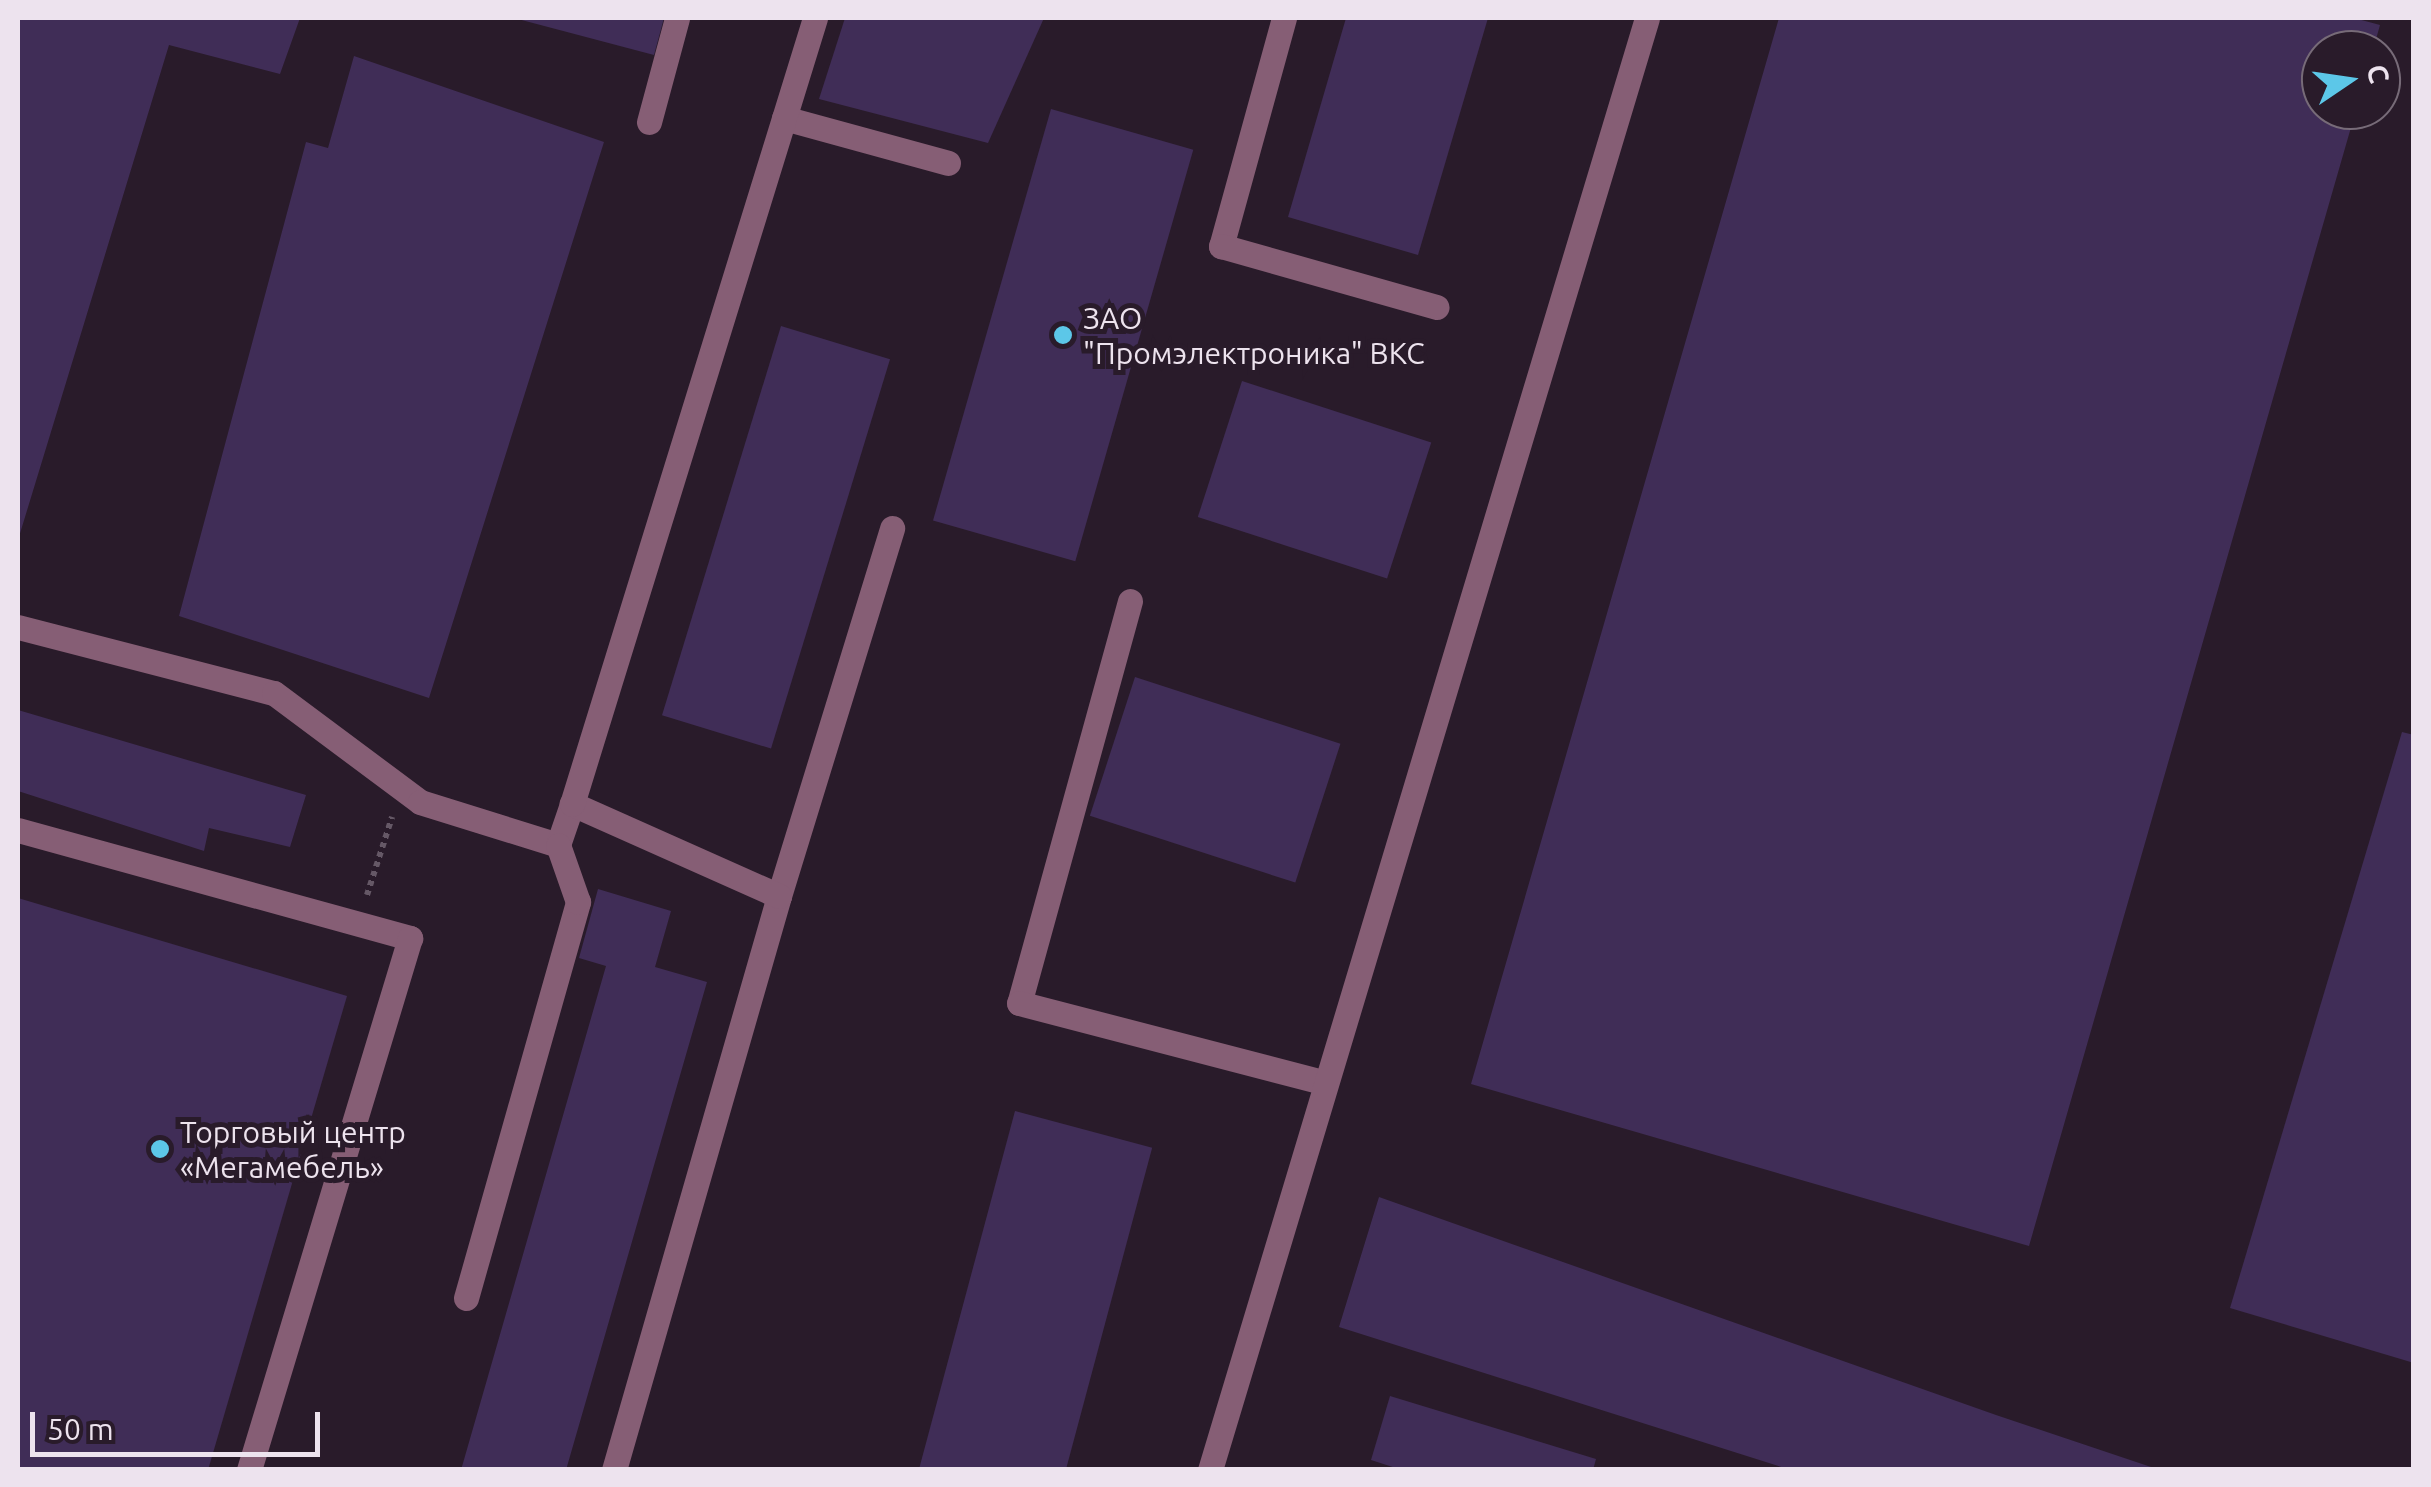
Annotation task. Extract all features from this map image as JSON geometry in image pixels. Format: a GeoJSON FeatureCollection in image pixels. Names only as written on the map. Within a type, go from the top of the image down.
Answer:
{"type":"FeatureCollection","features":[{"type":"Feature","properties":{"kind":"lane"},"geometry":{"type":"LineString","coordinates":[[649,122],[677,18]]}},
{"type":"Feature","properties":{"kind":"lane"},"geometry":{"type":"LineString","coordinates":[[466,1298],[578,902],[558,844],[815,18]]}},
{"type":"Feature","properties":{"kind":"lane"},"geometry":{"type":"LineString","coordinates":[[1284,18],[1222,246],[1437,307]]}},
{"type":"Feature","properties":{"kind":"lane"},"geometry":{"type":"LineString","coordinates":[[1210,1470],[1647,18]]}},
{"type":"Feature","properties":{"kind":"lane"},"geometry":{"type":"LineString","coordinates":[[784,118],[948,164]]}},
{"type":"Feature","properties":{"kind":"lane"},"geometry":{"type":"LineString","coordinates":[[614,1470],[778,896],[892,528]]}},
{"type":"Feature","properties":{"kind":"lane"},"geometry":{"type":"LineString","coordinates":[[1130,601],[1019,1003],[1326,1082]]}},
{"type":"Feature","properties":{"kind":"lane"},"geometry":{"type":"LineString","coordinates":[[18,627],[274,692],[420,802],[558,844]]}},
{"type":"Feature","properties":{"kind":"lane"},"geometry":{"type":"LineString","coordinates":[[572,804],[778,896]]}},
{"type":"Feature","properties":{"kind":"lane"},"geometry":{"type":"LineString","coordinates":[[18,830],[410,938],[249,1470]]}},
{"type":"Feature","properties":{"kind":"path"},"geometry":{"type":"LineString","coordinates":[[358,925],[401,788]]}},
{"type":"Feature","properties":{"kind":"building"},"geometry":{"type":"Polygon","coordinates":[[[18,18],[300,18],[280,74],[169,45],[18,540],[18,18]]]}},
{"type":"Feature","properties":{"kind":"building"},"geometry":{"type":"Polygon","coordinates":[[[514,18],[664,18],[654,55],[514,18]]]}},
{"type":"Feature","properties":{"kind":"building"},"geometry":{"type":"Polygon","coordinates":[[[845,18],[1044,18],[988,143],[819,99],[845,18]]]}},
{"type":"Feature","properties":{"kind":"building"},"geometry":{"type":"Polygon","coordinates":[[[1346,18],[1488,18],[1418,255],[1288,217],[1346,18]]]}},
{"type":"Feature","properties":{"kind":"building"},"geometry":{"type":"Polygon","coordinates":[[[1779,18],[2354,18],[2380,25],[2379,30],[2301,30],[2301,130],[2350,130],[2029,1246],[1471,1084],[1779,18]]]}},
{"type":"Feature","properties":{"kind":"building"},"geometry":{"type":"Polygon","coordinates":[[[354,56],[604,142],[429,698],[179,616],[306,142],[328,148],[354,56]]]}},
{"type":"Feature","properties":{"kind":"building","name":"ЗАО \"Промэлектроника\" ВКС"},"geometry":{"type":"Polygon","coordinates":[[[1051,109],[1193,150],[1075,561],[933,520],[1051,109]]]}},
{"type":"Feature","properties":{"kind":"building"},"geometry":{"type":"Polygon","coordinates":[[[781,326],[890,359],[771,749],[662,715],[781,326]]]}},
{"type":"Feature","properties":{"kind":"building"},"geometry":{"type":"Polygon","coordinates":[[[1242,381],[1431,442],[1387,578],[1198,517],[1242,381]]]}},
{"type":"Feature","properties":{"kind":"building"},"geometry":{"type":"Polygon","coordinates":[[[1135,677],[1340,744],[1295,883],[1090,816],[1135,677]]]}},
{"type":"Feature","properties":{"kind":"building"},"geometry":{"type":"Polygon","coordinates":[[[18,710],[306,795],[290,847],[209,828],[204,851],[18,791],[18,710]]]}},
{"type":"Feature","properties":{"kind":"building"},"geometry":{"type":"Polygon","coordinates":[[[2402,732],[2414,735],[2414,1363],[2230,1308],[2402,732]]]}},
{"type":"Feature","properties":{"kind":"building"},"geometry":{"type":"Polygon","coordinates":[[[598,889],[671,911],[655,967],[707,982],[566,1470],[461,1470],[606,966],[579,958],[598,889]]]}},
{"type":"Feature","properties":{"kind":"building","name":"Торговый центр «Мегамебель»"},"geometry":{"type":"Polygon","coordinates":[[[18,898],[347,996],[208,1470],[18,1470],[18,898]]]}},
{"type":"Feature","properties":{"kind":"building"},"geometry":{"type":"Polygon","coordinates":[[[1015,1111],[1152,1148],[1066,1470],[919,1470],[1015,1111]]]}},
{"type":"Feature","properties":{"kind":"building"},"geometry":{"type":"Polygon","coordinates":[[[1379,1197],[2160,1470],[1791,1470],[1339,1327],[1379,1197]]]}},
{"type":"Feature","properties":{"kind":"building"},"geometry":{"type":"Polygon","coordinates":[[[1390,1396],[1596,1459],[1593,1470],[1402,1470],[1371,1460],[1390,1396]]]}},
{"type":"Feature","properties":{"kind":"place","name":"ЗАО \"Промэлектроника\" ВКС"},"geometry":{"type":"Point","coordinates":[1063,335]}},
{"type":"Feature","properties":{"kind":"place","name":"Торговый центр «Мегамебель»"},"geometry":{"type":"Point","coordinates":[160,1149]}}]}
